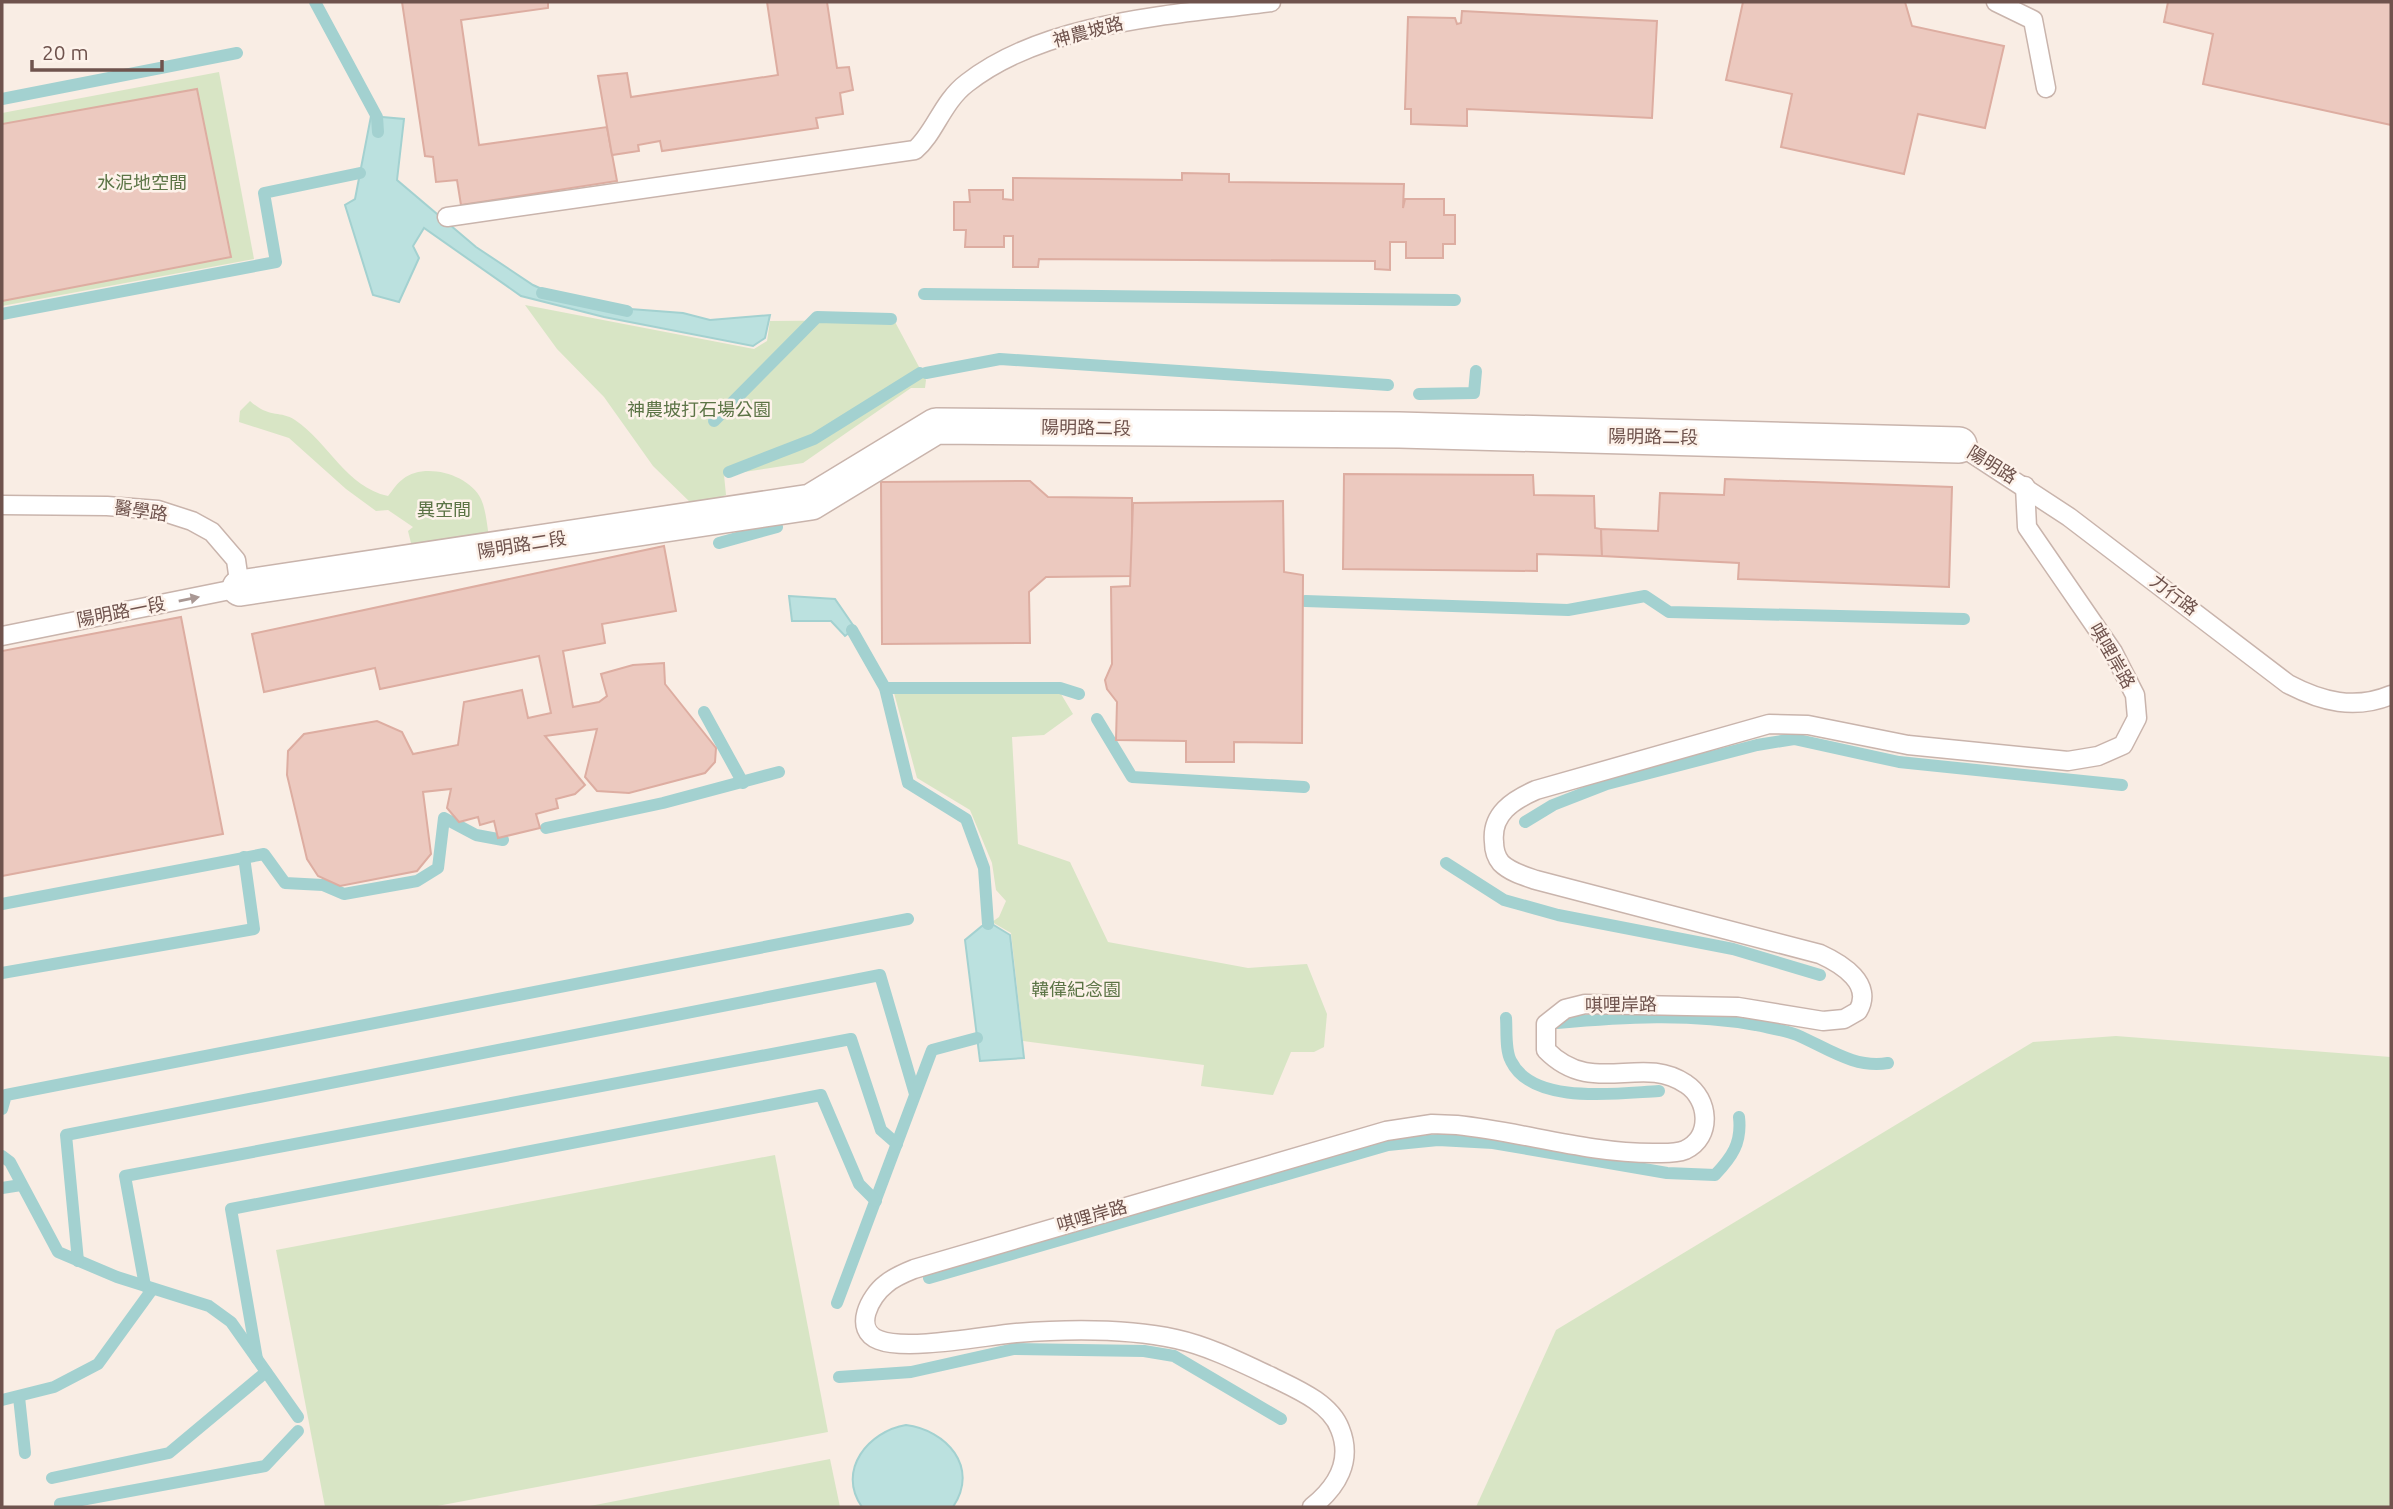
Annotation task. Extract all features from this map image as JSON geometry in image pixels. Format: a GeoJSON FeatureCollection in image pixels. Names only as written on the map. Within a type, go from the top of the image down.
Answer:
{"type":"FeatureCollection","features":[{"type":"Feature","properties":{"kind":"street","name":"陽明路二段"},"geometry":{"type":"LineString","coordinates":[[240,588],[811,502],[936,426],[1399,430],[1959,445]]}},
{"type":"Feature","properties":{"kind":"lane","name":"神農坡路"},"geometry":{"type":"LineString","coordinates":[[447,217],[915,150],[922,144],[933,123],[967,83],[1004,61],[1047,43],[1125,22],[1270,2]]}},
{"type":"Feature","properties":{"kind":"lane"},"geometry":{"type":"LineString","coordinates":[[1996,2],[2032,20],[2046,88]]}},
{"type":"Feature","properties":{"kind":"lane","name":"陽明路"},"geometry":{"type":"LineString","coordinates":[[1959,445],[2025,486]]}},
{"type":"Feature","properties":{"kind":"lane","name":"力行路"},"geometry":{"type":"LineString","coordinates":[[2025,486],[2288,684],[2324,701],[2375,702],[2391,695]]}},
{"type":"Feature","properties":{"kind":"lane","name":"唭哩岸路"},"geometry":{"type":"LineString","coordinates":[[1312,1507],[1336,1483],[1345,1462],[1343,1437],[1333,1416],[1298,1391],[1212,1350],[1176,1339],[1095,1332],[1021,1333],[892,1343],[872,1336],[865,1329],[865,1317],[883,1286],[914,1269],[1386,1131],[1424,1125],[1457,1125],[1643,1153],[1677,1153],[1694,1144],[1704,1127],[1704,1111],[1699,1096],[1684,1082],[1662,1073],[1611,1075],[1565,1066],[1546,1049],[1546,1024],[1565,1009],[1585,1004],[1738,1007],[1833,1020],[1858,1012],[1863,996],[1858,982],[1852,973],[1820,954],[1536,880],[1510,870],[1500,862],[1495,850],[1496,823],[1510,804],[1536,790],[1769,724],[1808,725],[1909,745],[2030,759],[2085,760],[2117,749],[2123,745],[2137,718],[2135,695],[2113,652],[2027,527],[2025,486]]}},
{"type":"Feature","properties":{"kind":"lane","name":"醫學路"},"geometry":{"type":"LineString","coordinates":[[2,505],[107,506],[158,510],[192,521],[212,532],[236,560],[240,588]]}},
{"type":"Feature","properties":{"kind":"lane","name":"陽明路一段"},"geometry":{"type":"LineString","coordinates":[[2,636],[240,588]]}},
{"type":"Feature","properties":{"kind":"green space","name":"水泥地空間"},"geometry":{"type":"Polygon","coordinates":[[[219,72],[254,259],[2,306],[2,113],[219,72]]]}},
{"type":"Feature","properties":{"kind":"green space","name":"神農坡打石場公園"},"geometry":{"type":"Polygon","coordinates":[[[525,305],[754,349],[767,341],[770,321],[894,320],[926,380],[925,388],[911,388],[803,463],[724,475],[726,495],[694,506],[653,466],[604,397],[557,349],[525,305]]]}},
{"type":"Feature","properties":{"kind":"green space","name":"異空間"},"geometry":{"type":"Polygon","coordinates":[[[250,401],[263,410],[295,420],[318,440],[349,474],[373,491],[388,496],[403,479],[422,471],[457,477],[475,490],[481,499],[489,537],[413,551],[408,531],[413,527],[388,510],[376,511],[346,489],[289,438],[239,422],[240,411],[250,401]]]}},
{"type":"Feature","properties":{"kind":"green space","name":"韓偉紀念園"},"geometry":{"type":"Polygon","coordinates":[[[894,693],[1061,694],[1073,714],[1044,735],[1012,737],[1018,844],[1070,862],[1108,942],[1248,968],[1307,964],[1327,1014],[1324,1047],[1314,1052],[1291,1052],[1273,1095],[1201,1086],[1204,1065],[1023,1041],[1011,933],[992,922],[999,917],[1006,901],[996,890],[992,863],[970,810],[917,778],[894,693]]]}},
{"type":"Feature","properties":{"kind":"green space"},"geometry":{"type":"Polygon","coordinates":[[[2116,1036],[2391,1057],[2391,1507],[1476,1507],[1556,1330],[2033,1042],[2116,1036]]]}},
{"type":"Feature","properties":{"kind":"green space"},"geometry":{"type":"Polygon","coordinates":[[[775,1155],[828,1432],[432,1507],[325,1507],[276,1250],[775,1155]]]}},
{"type":"Feature","properties":{"kind":"green space"},"geometry":{"type":"Polygon","coordinates":[[[830,1459],[840,1507],[585,1507],[830,1459]]]}},
{"type":"Feature","properties":{"kind":"water"},"geometry":{"type":"Polygon","coordinates":[[[371,116],[404,119],[397,180],[476,247],[533,285],[577,305],[683,313],[710,320],[770,315],[765,338],[753,346],[604,317],[521,296],[424,228],[413,246],[419,258],[399,302],[373,295],[345,205],[355,199],[371,116]]]}},
{"type":"Feature","properties":{"kind":"water"},"geometry":{"type":"Polygon","coordinates":[[[789,596],[835,599],[855,628],[845,636],[831,621],[792,621],[789,596]]]}},
{"type":"Feature","properties":{"kind":"water"},"geometry":{"type":"Polygon","coordinates":[[[992,924],[1010,935],[1024,1058],[980,1061],[965,940],[982,926],[992,924]]]}},
{"type":"Feature","properties":{"kind":"water"},"geometry":{"type":"Polygon","coordinates":[[[906,1425],[934,1434],[955,1453],[963,1478],[953,1507],[862,1507],[855,1493],[853,1479],[860,1454],[880,1435],[906,1425]]]}},
{"type":"Feature","properties":{"kind":"building"},"geometry":{"type":"Polygon","coordinates":[[[402,2],[548,2],[548,8],[461,20],[479,145],[607,127],[617,181],[461,205],[457,180],[436,182],[433,157],[425,156],[402,2]]]}},
{"type":"Feature","properties":{"kind":"building"},"geometry":{"type":"Polygon","coordinates":[[[767,2],[827,2],[837,68],[849,67],[853,90],[840,93],[843,114],[816,118],[818,128],[662,151],[660,141],[638,145],[639,151],[612,155],[598,76],[627,73],[631,97],[778,75],[767,2]]]}},
{"type":"Feature","properties":{"kind":"building"},"geometry":{"type":"Polygon","coordinates":[[[1743,2],[1905,2],[1912,26],[2004,46],[1985,128],[1918,114],[1904,174],[1781,147],[1792,94],[1726,80],[1743,2]]]}},
{"type":"Feature","properties":{"kind":"building"},"geometry":{"type":"Polygon","coordinates":[[[2168,2],[2391,2],[2391,125],[2203,84],[2213,34],[2164,22],[2168,2]]]}},
{"type":"Feature","properties":{"kind":"building"},"geometry":{"type":"Polygon","coordinates":[[[1462,11],[1657,21],[1652,118],[1467,109],[1467,126],[1411,124],[1411,109],[1405,109],[1408,17],[1455,18],[1457,24],[1461,23],[1462,11]]]}},
{"type":"Feature","properties":{"kind":"building","name":"水泥地空間"},"geometry":{"type":"Polygon","coordinates":[[[197,89],[231,257],[2,301],[2,124],[197,89]]]}},
{"type":"Feature","properties":{"kind":"building"},"geometry":{"type":"Polygon","coordinates":[[[1182,173],[1229,174],[1229,182],[1404,184],[1403,208],[1405,199],[1444,199],[1444,215],[1455,215],[1455,244],[1443,244],[1443,258],[1406,258],[1406,242],[1390,242],[1390,270],[1375,269],[1375,261],[1039,259],[1038,267],[1013,267],[1013,236],[1004,236],[1004,247],[965,247],[966,230],[954,230],[954,202],[970,202],[969,190],[1003,190],[1003,199],[1013,200],[1013,178],[1182,180],[1182,173]]]}},
{"type":"Feature","properties":{"kind":"building"},"geometry":{"type":"Polygon","coordinates":[[[1344,474],[1533,475],[1534,495],[1594,496],[1595,528],[1601,529],[1602,556],[1537,554],[1537,571],[1343,569],[1344,474]]]}},
{"type":"Feature","properties":{"kind":"building"},"geometry":{"type":"Polygon","coordinates":[[[1725,479],[1952,487],[1949,587],[1738,579],[1739,563],[1602,556],[1601,529],[1658,531],[1660,493],[1724,495],[1725,479]]]}},
{"type":"Feature","properties":{"kind":"building"},"geometry":{"type":"Polygon","coordinates":[[[1030,481],[1048,497],[1132,498],[1132,576],[1046,577],[1029,592],[1030,643],[882,644],[881,482],[1030,481]]]}},
{"type":"Feature","properties":{"kind":"building"},"geometry":{"type":"Polygon","coordinates":[[[1283,501],[1284,572],[1303,575],[1302,743],[1234,742],[1234,762],[1186,762],[1186,741],[1116,740],[1117,702],[1107,689],[1105,680],[1112,664],[1111,587],[1130,586],[1133,503],[1283,501]]]}},
{"type":"Feature","properties":{"kind":"building"},"geometry":{"type":"Polygon","coordinates":[[[664,546],[676,611],[602,624],[605,643],[563,651],[573,707],[599,702],[607,696],[601,674],[633,665],[664,663],[665,684],[716,748],[715,762],[705,773],[629,793],[597,791],[585,777],[597,729],[545,736],[585,785],[575,794],[556,799],[558,808],[536,814],[540,828],[498,838],[494,821],[480,825],[478,817],[459,822],[447,808],[451,789],[423,792],[431,854],[417,871],[340,886],[318,876],[307,859],[287,775],[288,751],[304,734],[377,721],[402,732],[413,754],[458,745],[464,702],[522,690],[528,718],[551,713],[539,656],[380,689],[375,668],[264,692],[252,634],[664,546]]]}},
{"type":"Feature","properties":{"kind":"building"},"geometry":{"type":"Polygon","coordinates":[[[181,617],[223,834],[2,876],[2,651],[181,617]]]}},
{"type":"Feature","properties":{"kind":"waterway"},"geometry":{"type":"LineString","coordinates":[[315,2],[377,117],[378,132]]}},
{"type":"Feature","properties":{"kind":"waterway"},"geometry":{"type":"LineString","coordinates":[[2,99],[237,53]]}},
{"type":"Feature","properties":{"kind":"waterway"},"geometry":{"type":"LineString","coordinates":[[2,314],[276,262],[264,193],[360,173]]}},
{"type":"Feature","properties":{"kind":"waterway"},"geometry":{"type":"LineString","coordinates":[[542,293],[627,311]]}},
{"type":"Feature","properties":{"kind":"waterway"},"geometry":{"type":"LineString","coordinates":[[924,294],[1455,300]]}},
{"type":"Feature","properties":{"kind":"waterway"},"geometry":{"type":"LineString","coordinates":[[714,421],[817,317],[891,319]]}},
{"type":"Feature","properties":{"kind":"waterway"},"geometry":{"type":"LineString","coordinates":[[926,373],[1000,359],[1388,385]]}},
{"type":"Feature","properties":{"kind":"waterway"},"geometry":{"type":"LineString","coordinates":[[1419,394],[1474,393],[1476,371]]}},
{"type":"Feature","properties":{"kind":"waterway"},"geometry":{"type":"LineString","coordinates":[[729,472],[814,439],[920,373]]}},
{"type":"Feature","properties":{"kind":"waterway"},"geometry":{"type":"LineString","coordinates":[[719,543],[777,527]]}},
{"type":"Feature","properties":{"kind":"waterway"},"geometry":{"type":"LineString","coordinates":[[1305,601],[1568,610],[1645,596],[1669,612],[1964,619]]}},
{"type":"Feature","properties":{"kind":"waterway"},"geometry":{"type":"LineString","coordinates":[[852,630],[885,688],[908,783],[966,819],[984,868],[988,924]]}},
{"type":"Feature","properties":{"kind":"waterway"},"geometry":{"type":"LineString","coordinates":[[885,688],[1060,688],[1079,694]]}},
{"type":"Feature","properties":{"kind":"waterway"},"geometry":{"type":"LineString","coordinates":[[704,712],[743,783]]}},
{"type":"Feature","properties":{"kind":"waterway"},"geometry":{"type":"LineString","coordinates":[[1097,719],[1132,777],[1304,787]]}},
{"type":"Feature","properties":{"kind":"waterway"},"geometry":{"type":"LineString","coordinates":[[1525,822],[1553,805],[1607,784],[1757,745],[1794,739],[1899,762],[2122,785]]}},
{"type":"Feature","properties":{"kind":"waterway"},"geometry":{"type":"LineString","coordinates":[[546,828],[663,803],[779,772]]}},
{"type":"Feature","properties":{"kind":"waterway"},"geometry":{"type":"LineString","coordinates":[[2,904],[264,854],[285,883],[323,885],[344,894],[417,881],[438,868],[444,818],[476,835],[503,840]]}},
{"type":"Feature","properties":{"kind":"waterway"},"geometry":{"type":"LineString","coordinates":[[2,973],[254,929],[244,857]]}},
{"type":"Feature","properties":{"kind":"waterway"},"geometry":{"type":"LineString","coordinates":[[1446,863],[1504,900],[1558,915],[1733,949],[1820,975]]}},
{"type":"Feature","properties":{"kind":"waterway"},"geometry":{"type":"LineString","coordinates":[[2,1109],[6,1095],[908,919]]}},
{"type":"Feature","properties":{"kind":"waterway"},"geometry":{"type":"LineString","coordinates":[[78,1261],[66,1135],[880,975],[915,1094]]}},
{"type":"Feature","properties":{"kind":"waterway"},"geometry":{"type":"LineString","coordinates":[[1557,1023],[1656,1017],[1731,1021],[1792,1033],[1841,1056],[1864,1063],[1888,1063]]}},
{"type":"Feature","properties":{"kind":"waterway"},"geometry":{"type":"LineString","coordinates":[[1506,1018],[1509,1057],[1522,1075],[1538,1085],[1578,1094],[1659,1091]]}},
{"type":"Feature","properties":{"kind":"waterway"},"geometry":{"type":"LineString","coordinates":[[837,1303],[932,1050],[977,1038]]}},
{"type":"Feature","properties":{"kind":"waterway"},"geometry":{"type":"LineString","coordinates":[[145,1286],[125,1176],[851,1039],[881,1130],[897,1144]]}},
{"type":"Feature","properties":{"kind":"waterway"},"geometry":{"type":"LineString","coordinates":[[257,1359],[231,1209],[821,1095],[859,1184],[876,1201]]}},
{"type":"Feature","properties":{"kind":"waterway"},"geometry":{"type":"LineString","coordinates":[[929,1278],[1388,1145],[1438,1140],[1493,1143],[1667,1173],[1715,1175],[1737,1142],[1739,1117]]}},
{"type":"Feature","properties":{"kind":"waterway"},"geometry":{"type":"LineString","coordinates":[[2,1156],[10,1162],[58,1252],[117,1277],[209,1306],[231,1322],[298,1417]]}},
{"type":"Feature","properties":{"kind":"waterway"},"geometry":{"type":"LineString","coordinates":[[2,1188],[21,1185]]}},
{"type":"Feature","properties":{"kind":"waterway"},"geometry":{"type":"LineString","coordinates":[[2,1400],[54,1387],[98,1364],[151,1291]]}},
{"type":"Feature","properties":{"kind":"waterway"},"geometry":{"type":"LineString","coordinates":[[839,1377],[911,1372],[1014,1349],[1144,1351],[1174,1356],[1281,1419]]}},
{"type":"Feature","properties":{"kind":"waterway"},"geometry":{"type":"LineString","coordinates":[[52,1478],[169,1453],[266,1372]]}},
{"type":"Feature","properties":{"kind":"waterway"},"geometry":{"type":"LineString","coordinates":[[19,1397],[25,1453]]}},
{"type":"Feature","properties":{"kind":"waterway"},"geometry":{"type":"LineString","coordinates":[[60,1504],[265,1466],[298,1431]]}}]}
